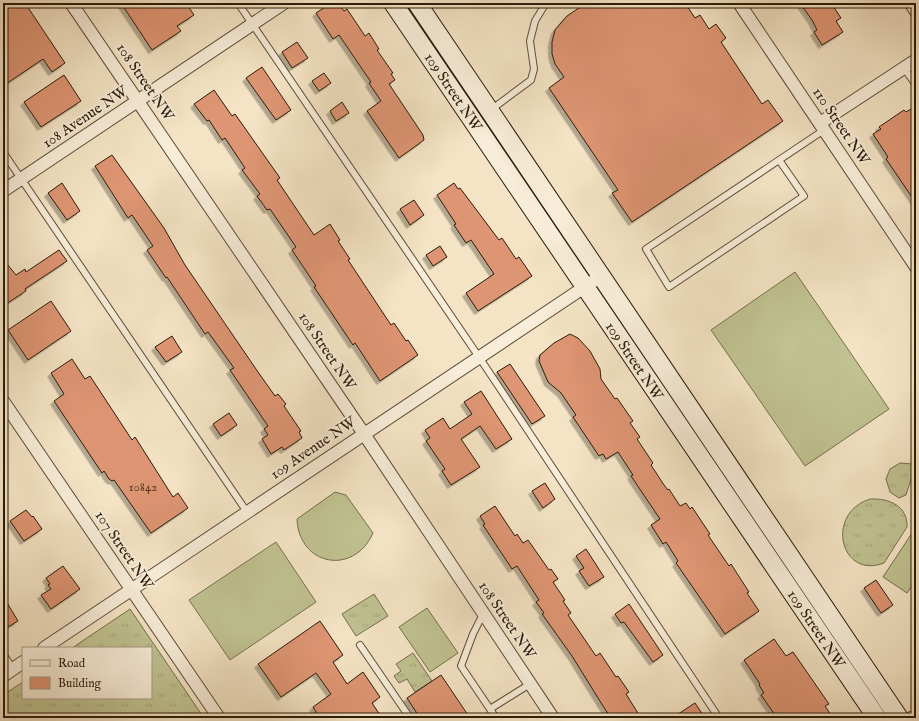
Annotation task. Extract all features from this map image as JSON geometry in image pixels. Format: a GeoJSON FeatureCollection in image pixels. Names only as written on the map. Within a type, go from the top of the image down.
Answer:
{"type":"FeatureCollection","features":[{"type":"Feature","properties":{"kind":"main road","name":"109 Street NW"},"geometry":{"type":"LineString","coordinates":[[393,3],[877,718]]}},
{"type":"Feature","properties":{"kind":"main road","name":"109 Street NW"},"geometry":{"type":"LineString","coordinates":[[417,3],[899,718]]}},
{"type":"Feature","properties":{"kind":"street","name":"108 Street NW"},"geometry":{"type":"LineString","coordinates":[[71,3],[364,434],[553,718]]}},
{"type":"Feature","properties":{"kind":"street","name":"108 Avenue NW"},"geometry":{"type":"LineString","coordinates":[[3,191],[284,3]]}},
{"type":"Feature","properties":{"kind":"street","name":"110 Street NW"},"geometry":{"type":"LineString","coordinates":[[739,3],[916,267]]}},
{"type":"Feature","properties":{"kind":"street"},"geometry":{"type":"LineString","coordinates":[[822,127],[916,60]]}},
{"type":"Feature","properties":{"kind":"street","name":"109 Avenue NW"},"geometry":{"type":"LineString","coordinates":[[45,647],[601,276]]}},
{"type":"Feature","properties":{"kind":"street","name":"107 Street NW"},"geometry":{"type":"LineString","coordinates":[[3,400],[219,718]]}},
{"type":"Feature","properties":{"kind":"street"},"geometry":{"type":"LineString","coordinates":[[911,718],[916,716]]}},
{"type":"Feature","properties":{"kind":"lane"},"geometry":{"type":"LineString","coordinates":[[238,3],[479,357],[719,718]]}},
{"type":"Feature","properties":{"kind":"lane"},"geometry":{"type":"LineString","coordinates":[[490,111],[531,80],[534,69],[530,41],[535,21],[546,3]]}},
{"type":"Feature","properties":{"kind":"lane"},"geometry":{"type":"LineString","coordinates":[[907,3],[916,17]]}},
{"type":"Feature","properties":{"kind":"lane"},"geometry":{"type":"LineString","coordinates":[[904,68],[916,85]]}},
{"type":"Feature","properties":{"kind":"lane"},"geometry":{"type":"LineString","coordinates":[[779,160],[804,196],[669,287],[646,249],[779,160],[822,127]]}},
{"type":"Feature","properties":{"kind":"lane"},"geometry":{"type":"LineString","coordinates":[[3,152],[246,512]]}},
{"type":"Feature","properties":{"kind":"lane"},"geometry":{"type":"LineString","coordinates":[[483,614],[473,634],[462,666],[496,718]]}},
{"type":"Feature","properties":{"kind":"lane"},"geometry":{"type":"LineString","coordinates":[[360,645],[410,718]]}},
{"type":"Feature","properties":{"kind":"lane"},"geometry":{"type":"LineString","coordinates":[[3,654],[13,669]]}},
{"type":"Feature","properties":{"kind":"lane"},"geometry":{"type":"LineString","coordinates":[[490,710],[530,684]]}},
{"type":"Feature","properties":{"kind":"green space"},"geometry":{"type":"Polygon","coordinates":[[[795,272],[889,409],[805,466],[711,330],[795,272]]]}},
{"type":"Feature","properties":{"kind":"green space"},"geometry":{"type":"Polygon","coordinates":[[[900,463],[912,464],[915,467],[906,495],[899,498],[890,492],[886,479],[890,469],[900,463]]]}},
{"type":"Feature","properties":{"kind":"green space"},"geometry":{"type":"Polygon","coordinates":[[[335,492],[346,495],[373,533],[364,547],[353,556],[341,560],[329,560],[317,555],[307,547],[300,535],[297,519],[335,492]]]}},
{"type":"Feature","properties":{"kind":"green space"},"geometry":{"type":"Polygon","coordinates":[[[870,499],[884,500],[896,505],[904,514],[907,527],[884,563],[869,566],[857,562],[849,554],[844,543],[843,530],[847,518],[856,507],[870,499]]]}},
{"type":"Feature","properties":{"kind":"green space"},"geometry":{"type":"Polygon","coordinates":[[[916,527],[916,580],[907,593],[883,577],[916,527]]]}},
{"type":"Feature","properties":{"kind":"green space"},"geometry":{"type":"Polygon","coordinates":[[[276,542],[316,602],[230,660],[189,600],[276,542]]]}},
{"type":"Feature","properties":{"kind":"green space"},"geometry":{"type":"Polygon","coordinates":[[[374,594],[388,616],[356,636],[342,614],[374,594]]]}},
{"type":"Feature","properties":{"kind":"green space"},"geometry":{"type":"Polygon","coordinates":[[[427,608],[458,653],[430,672],[399,627],[427,608]]]}},
{"type":"Feature","properties":{"kind":"green space"},"geometry":{"type":"Polygon","coordinates":[[[130,609],[204,718],[3,718],[3,695],[22,683],[22,699],[152,699],[152,647],[73,647],[130,609]]]}},
{"type":"Feature","properties":{"kind":"green space"},"geometry":{"type":"Polygon","coordinates":[[[413,653],[432,681],[415,692],[407,679],[399,683],[394,676],[401,671],[396,664],[413,653]]]}},
{"type":"Feature","properties":{"kind":"building"},"geometry":{"type":"Polygon","coordinates":[[[3,3],[25,3],[65,63],[52,72],[43,59],[3,86],[3,3]]]}},
{"type":"Feature","properties":{"kind":"building"},"geometry":{"type":"Polygon","coordinates":[[[121,3],[186,3],[194,15],[177,26],[181,31],[152,50],[121,3]]]}},
{"type":"Feature","properties":{"kind":"building"},"geometry":{"type":"Polygon","coordinates":[[[331,3],[338,3],[344,11],[347,9],[365,36],[369,33],[379,49],[377,50],[393,73],[391,74],[395,80],[389,84],[423,135],[424,140],[399,158],[367,111],[381,101],[369,83],[371,82],[339,35],[333,39],[316,13],[331,3]]]}},
{"type":"Feature","properties":{"kind":"building"},"geometry":{"type":"Polygon","coordinates":[[[586,3],[685,3],[695,18],[700,15],[709,29],[716,24],[726,38],[721,42],[762,104],[768,100],[783,121],[632,222],[612,193],[618,190],[549,88],[564,77],[555,64],[552,54],[552,42],[555,30],[567,16],[586,3]]]}},
{"type":"Feature","properties":{"kind":"building"},"geometry":{"type":"Polygon","coordinates":[[[800,3],[831,3],[841,18],[836,21],[843,32],[822,45],[814,32],[817,30],[812,20],[800,3]]]}},
{"type":"Feature","properties":{"kind":"building"},"geometry":{"type":"Polygon","coordinates":[[[297,42],[308,58],[292,68],[282,52],[297,42]]]}},
{"type":"Feature","properties":{"kind":"building"},"geometry":{"type":"Polygon","coordinates":[[[262,67],[291,110],[276,120],[246,78],[262,67]]]}},
{"type":"Feature","properties":{"kind":"building"},"geometry":{"type":"Polygon","coordinates":[[[324,73],[331,83],[319,91],[312,81],[324,73]]]}},
{"type":"Feature","properties":{"kind":"building"},"geometry":{"type":"Polygon","coordinates":[[[64,75],[81,101],[41,127],[24,102],[64,75]]]}},
{"type":"Feature","properties":{"kind":"building"},"geometry":{"type":"Polygon","coordinates":[[[214,90],[232,116],[235,114],[280,178],[277,180],[314,235],[330,224],[340,240],[338,241],[350,259],[348,260],[391,325],[394,323],[418,355],[380,381],[355,343],[353,345],[314,287],[316,286],[292,250],[296,247],[270,209],[267,210],[257,196],[260,194],[242,170],[245,168],[225,138],[222,140],[209,120],[207,121],[194,104],[214,90]]]}},
{"type":"Feature","properties":{"kind":"building"},"geometry":{"type":"Polygon","coordinates":[[[342,102],[349,113],[336,121],[330,111],[342,102]]]}},
{"type":"Feature","properties":{"kind":"building"},"geometry":{"type":"Polygon","coordinates":[[[916,106],[916,203],[886,159],[888,157],[873,134],[881,129],[879,127],[904,110],[906,112],[916,106]]]}},
{"type":"Feature","properties":{"kind":"building"},"geometry":{"type":"Polygon","coordinates":[[[112,155],[164,228],[185,265],[258,372],[275,396],[278,394],[286,404],[284,406],[301,431],[299,432],[302,438],[284,450],[282,447],[271,454],[262,439],[268,435],[264,429],[268,426],[230,370],[234,368],[208,332],[205,334],[167,277],[166,278],[147,250],[153,246],[132,215],[128,218],[95,166],[112,155]]]}},
{"type":"Feature","properties":{"kind":"building"},"geometry":{"type":"Polygon","coordinates":[[[62,183],[80,211],[67,220],[48,193],[62,183]]]}},
{"type":"Feature","properties":{"kind":"building"},"geometry":{"type":"Polygon","coordinates":[[[454,183],[458,189],[460,188],[499,240],[502,238],[516,259],[519,257],[532,276],[478,311],[466,293],[494,274],[471,240],[466,243],[454,225],[456,224],[437,195],[454,183]]]}},
{"type":"Feature","properties":{"kind":"building"},"geometry":{"type":"Polygon","coordinates":[[[414,200],[424,215],[410,225],[400,209],[414,200]]]}},
{"type":"Feature","properties":{"kind":"building"},"geometry":{"type":"Polygon","coordinates":[[[440,246],[447,257],[433,266],[426,255],[440,246]]]}},
{"type":"Feature","properties":{"kind":"building"},"geometry":{"type":"Polygon","coordinates":[[[59,250],[67,261],[25,289],[26,291],[3,306],[3,259],[16,275],[25,269],[26,272],[59,250]]]}},
{"type":"Feature","properties":{"kind":"building"},"geometry":{"type":"Polygon","coordinates":[[[51,301],[71,331],[28,360],[8,330],[51,301]]]}},
{"type":"Feature","properties":{"kind":"building"},"geometry":{"type":"Polygon","coordinates":[[[570,334],[578,338],[590,351],[600,369],[601,379],[615,399],[617,398],[633,421],[630,423],[640,437],[637,439],[653,463],[651,465],[664,485],[668,490],[669,489],[680,506],[686,503],[690,509],[692,507],[710,534],[708,535],[729,566],[731,564],[759,611],[725,634],[676,563],[678,561],[666,542],[663,544],[651,525],[660,519],[631,476],[633,475],[618,452],[606,459],[603,454],[599,456],[573,417],[576,415],[561,393],[548,382],[539,361],[540,355],[554,343],[570,334]]]}},
{"type":"Feature","properties":{"kind":"building"},"geometry":{"type":"Polygon","coordinates":[[[172,336],[182,352],[166,362],[155,347],[172,336]]]}},
{"type":"Feature","properties":{"kind":"building"},"geometry":{"type":"Polygon","coordinates":[[[72,359],[85,379],[90,376],[132,440],[135,437],[173,497],[178,493],[188,508],[151,533],[114,480],[112,481],[109,479],[104,471],[102,473],[54,401],[64,394],[51,373],[72,359]]]}},
{"type":"Feature","properties":{"kind":"building"},"geometry":{"type":"Polygon","coordinates":[[[510,364],[545,416],[532,424],[497,372],[510,364]]]}},
{"type":"Feature","properties":{"kind":"building"},"geometry":{"type":"Polygon","coordinates":[[[481,391],[512,439],[496,449],[480,426],[461,439],[480,467],[451,485],[442,471],[445,469],[426,441],[430,438],[425,430],[443,418],[450,429],[472,414],[464,402],[481,391]]]}},
{"type":"Feature","properties":{"kind":"building"},"geometry":{"type":"Polygon","coordinates":[[[229,413],[237,425],[221,436],[213,424],[229,413]]]}},
{"type":"Feature","properties":{"kind":"building"},"geometry":{"type":"Polygon","coordinates":[[[545,483],[555,499],[543,508],[532,491],[545,483]]]}},
{"type":"Feature","properties":{"kind":"building"},"geometry":{"type":"Polygon","coordinates":[[[495,506],[515,536],[517,534],[523,543],[528,540],[549,570],[551,569],[558,579],[553,582],[565,600],[563,601],[571,613],[568,615],[596,656],[600,653],[616,677],[618,676],[629,692],[626,694],[641,718],[611,718],[572,656],[542,614],[544,613],[536,602],[539,600],[517,566],[512,569],[483,525],[485,524],[480,516],[495,506]]]}},
{"type":"Feature","properties":{"kind":"building"},"geometry":{"type":"Polygon","coordinates":[[[26,510],[32,517],[33,516],[42,529],[24,541],[10,521],[26,510]]]}},
{"type":"Feature","properties":{"kind":"building"},"geometry":{"type":"Polygon","coordinates":[[[586,549],[604,577],[589,586],[579,571],[584,568],[576,556],[586,549]]]}},
{"type":"Feature","properties":{"kind":"building"},"geometry":{"type":"Polygon","coordinates":[[[63,566],[80,589],[51,609],[41,595],[51,589],[46,578],[63,566]]]}},
{"type":"Feature","properties":{"kind":"building"},"geometry":{"type":"Polygon","coordinates":[[[876,580],[893,605],[881,613],[864,588],[876,580]]]}},
{"type":"Feature","properties":{"kind":"building"},"geometry":{"type":"Polygon","coordinates":[[[3,596],[18,621],[3,630],[3,596]]]}},
{"type":"Feature","properties":{"kind":"building"},"geometry":{"type":"Polygon","coordinates":[[[629,604],[663,655],[653,662],[624,622],[621,623],[615,614],[629,604]]]}},
{"type":"Feature","properties":{"kind":"building"},"geometry":{"type":"Polygon","coordinates":[[[320,621],[343,655],[333,662],[347,684],[363,672],[380,697],[372,703],[382,718],[320,718],[313,707],[331,694],[316,673],[281,697],[258,664],[320,621]]]}},
{"type":"Feature","properties":{"kind":"building"},"geometry":{"type":"Polygon","coordinates":[[[774,639],[786,656],[793,652],[829,704],[825,706],[833,718],[781,718],[778,713],[775,715],[761,695],[764,693],[759,685],[760,684],[744,660],[774,639]]]}},
{"type":"Feature","properties":{"kind":"building"},"geometry":{"type":"Polygon","coordinates":[[[441,675],[470,718],[420,718],[407,698],[441,675]]]}},
{"type":"Feature","properties":{"kind":"building"},"geometry":{"type":"Polygon","coordinates":[[[695,703],[705,718],[672,718],[695,703]]]}}]}
